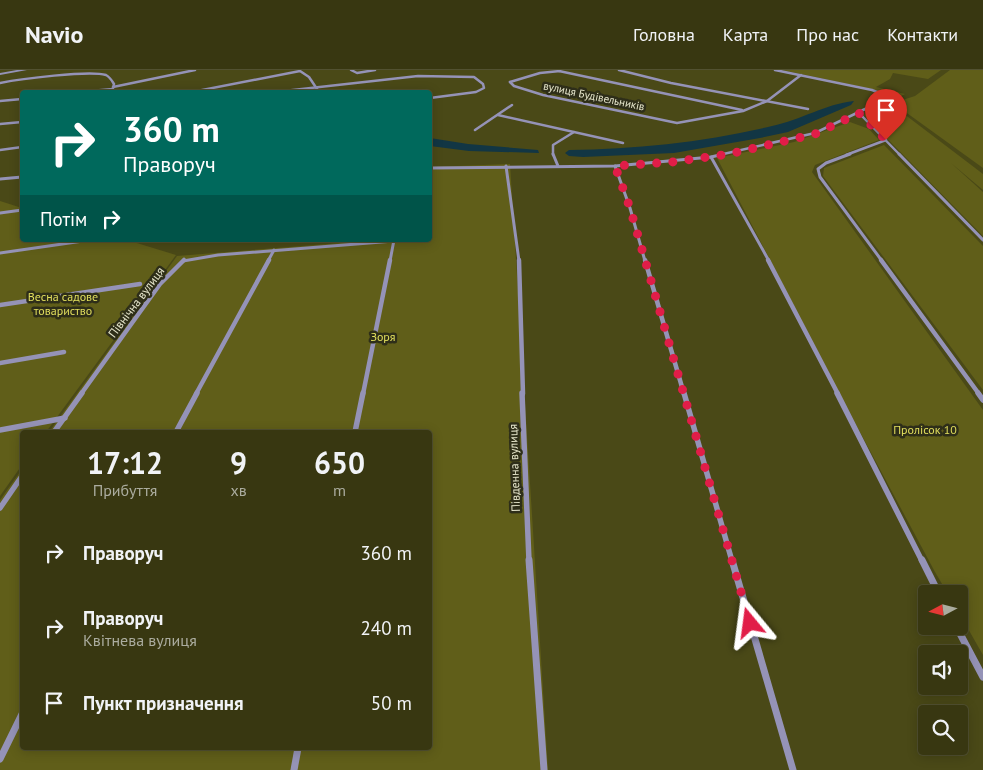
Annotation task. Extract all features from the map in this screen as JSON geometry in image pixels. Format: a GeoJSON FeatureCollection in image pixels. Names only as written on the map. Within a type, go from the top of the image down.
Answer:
{"type":"FeatureCollection","features":[{"type":"Feature","properties":{"kind":"street"},"geometry":{"type":"LineString","coordinates":[[0,74],[25,70]]}},
{"type":"Feature","properties":{"kind":"street"},"geometry":{"type":"LineString","coordinates":[[0,83],[53,73],[95,72],[106,75],[114,84],[112,89],[195,70]]}},
{"type":"Feature","properties":{"kind":"street"},"geometry":{"type":"LineString","coordinates":[[202,90],[300,70],[309,77],[317,88]]}},
{"type":"Feature","properties":{"kind":"street"},"geometry":{"type":"LineString","coordinates":[[351,70],[357,73],[375,70]]}},
{"type":"Feature","properties":{"kind":"street"},"geometry":{"type":"LineString","coordinates":[[559,71],[564,70]]}},
{"type":"Feature","properties":{"kind":"street"},"geometry":{"type":"LineString","coordinates":[[619,70],[808,109]]}},
{"type":"Feature","properties":{"kind":"street"},"geometry":{"type":"LineString","coordinates":[[432,168],[615,166],[711,157],[815,134],[886,99],[882,94],[872,90],[776,70]]}},
{"type":"Feature","properties":{"kind":"street"},"geometry":{"type":"LineString","coordinates":[[559,71],[744,111],[767,101],[801,76]]}},
{"type":"Feature","properties":{"kind":"street","name":"вулиця Будівельників"},"geometry":{"type":"LineString","coordinates":[[559,71],[540,73],[510,82],[514,86],[542,95],[677,123],[744,111]]}},
{"type":"Feature","properties":{"kind":"street"},"geometry":{"type":"LineString","coordinates":[[296,90],[418,76],[468,76],[479,79],[484,88],[476,92],[432,98]]}},
{"type":"Feature","properties":{"kind":"street"},"geometry":{"type":"LineString","coordinates":[[0,101],[20,98]]}},
{"type":"Feature","properties":{"kind":"street"},"geometry":{"type":"LineString","coordinates":[[475,130],[512,105]]}},
{"type":"Feature","properties":{"kind":"street"},"geometry":{"type":"LineString","coordinates":[[859,113],[983,240]]}},
{"type":"Feature","properties":{"kind":"street"},"geometry":{"type":"LineString","coordinates":[[498,115],[623,143]]}},
{"type":"Feature","properties":{"kind":"street"},"geometry":{"type":"LineString","coordinates":[[0,124],[20,122]]}},
{"type":"Feature","properties":{"kind":"street"},"geometry":{"type":"LineString","coordinates":[[558,166],[553,154],[553,145],[574,132]]}},
{"type":"Feature","properties":{"kind":"street"},"geometry":{"type":"LineString","coordinates":[[886,140],[826,163],[818,169],[820,177],[983,400]]}},
{"type":"Feature","properties":{"kind":"street"},"geometry":{"type":"LineString","coordinates":[[0,150],[20,147]]}},
{"type":"Feature","properties":{"kind":"street"},"geometry":{"type":"LineString","coordinates":[[711,157],[787,294],[934,585]]}},
{"type":"Feature","properties":{"kind":"street","name":"Південна вулиця"},"geometry":{"type":"LineString","coordinates":[[506,166],[518,263],[526,525],[544,770]]}},
{"type":"Feature","properties":{"kind":"street"},"geometry":{"type":"LineString","coordinates":[[615,166],[633,217],[793,770]]}},
{"type":"Feature","properties":{"kind":"street"},"geometry":{"type":"LineString","coordinates":[[0,179],[20,176]]}},
{"type":"Feature","properties":{"kind":"street"},"geometry":{"type":"LineString","coordinates":[[0,213],[20,210]]}},
{"type":"Feature","properties":{"kind":"street"},"geometry":{"type":"LineString","coordinates":[[0,253],[72,242]]}},
{"type":"Feature","properties":{"kind":"street","name":"Північна вулиця"},"geometry":{"type":"LineString","coordinates":[[56,430],[160,284],[184,260],[370,242]]}},
{"type":"Feature","properties":{"kind":"street"},"geometry":{"type":"LineString","coordinates":[[355,430],[394,242]]}},
{"type":"Feature","properties":{"kind":"street"},"geometry":{"type":"LineString","coordinates":[[177,430],[274,250]]}},
{"type":"Feature","properties":{"kind":"street"},"geometry":{"type":"LineString","coordinates":[[0,305],[140,284]]}},
{"type":"Feature","properties":{"kind":"street"},"geometry":{"type":"LineString","coordinates":[[0,363],[64,352]]}},
{"type":"Feature","properties":{"kind":"street"},"geometry":{"type":"LineString","coordinates":[[0,430],[65,418]]}},
{"type":"Feature","properties":{"kind":"street"},"geometry":{"type":"LineString","coordinates":[[0,508],[20,479]]}},
{"type":"Feature","properties":{"kind":"street"},"geometry":{"type":"LineString","coordinates":[[961,635],[983,677]]}},
{"type":"Feature","properties":{"kind":"street"},"geometry":{"type":"LineString","coordinates":[[0,759],[20,718]]}},
{"type":"Feature","properties":{"kind":"street"},"geometry":{"type":"LineString","coordinates":[[294,770],[298,750]]}},
{"type":"Feature","properties":{"kind":"green space"},"geometry":{"type":"Polygon","coordinates":[[[782,70],[941,70],[928,79],[893,73],[890,79],[876,87],[905,94],[899,97],[889,96],[872,89],[782,70]]]}},
{"type":"Feature","properties":{"kind":"green space"},"geometry":{"type":"Polygon","coordinates":[[[950,70],[983,70],[983,168],[893,103],[915,96],[950,70]]]}},
{"type":"Feature","properties":{"kind":"green space"},"geometry":{"type":"Polygon","coordinates":[[[891,104],[983,174],[983,190],[951,163],[983,192],[983,236],[864,115],[886,105],[889,108],[887,105],[891,104]]]}},
{"type":"Feature","properties":{"kind":"green space","name":"Пролісок 10"},"geometry":{"type":"Polygon","coordinates":[[[850,122],[869,129],[879,140],[815,165],[812,172],[983,410],[983,655],[968,629],[968,585],[943,585],[935,572],[717,158],[794,142],[850,122]]]}},
{"type":"Feature","properties":{"kind":"green space"},"geometry":{"type":"Polygon","coordinates":[[[884,145],[983,246],[983,390],[823,176],[824,168],[884,145]]]}},
{"type":"Feature","properties":{"kind":"green space","name":"Зоря"},"geometry":{"type":"Polygon","coordinates":[[[510,164],[548,770],[0,770],[0,500],[20,472],[20,750],[432,750],[432,430],[50,430],[177,256],[353,242],[432,242],[432,167],[510,164]]]}},
{"type":"Feature","properties":{"kind":"green space","name":"Весна садове товариство"},"geometry":{"type":"Polygon","coordinates":[[[0,201],[20,207],[20,242],[134,242],[176,255],[47,430],[20,430],[20,468],[0,496],[0,201]]]}},
{"type":"Feature","properties":{"kind":"water"},"geometry":{"type":"Polygon","coordinates":[[[854,101],[851,105],[788,132],[760,138],[674,153],[583,157],[569,156],[565,153],[569,150],[645,146],[747,132],[783,123],[833,105],[854,101]]]}},
{"type":"Feature","properties":{"kind":"water"},"geometry":{"type":"Polygon","coordinates":[[[432,138],[468,144],[538,150],[539,153],[469,151],[432,146],[432,138]]]}},
{"type":"Feature","properties":{"kind":"route"},"geometry":{"type":"LineString","coordinates":[[750,623],[630,208],[615,166],[672,162],[729,154],[815,134],[859,113],[886,140]]}}]}
